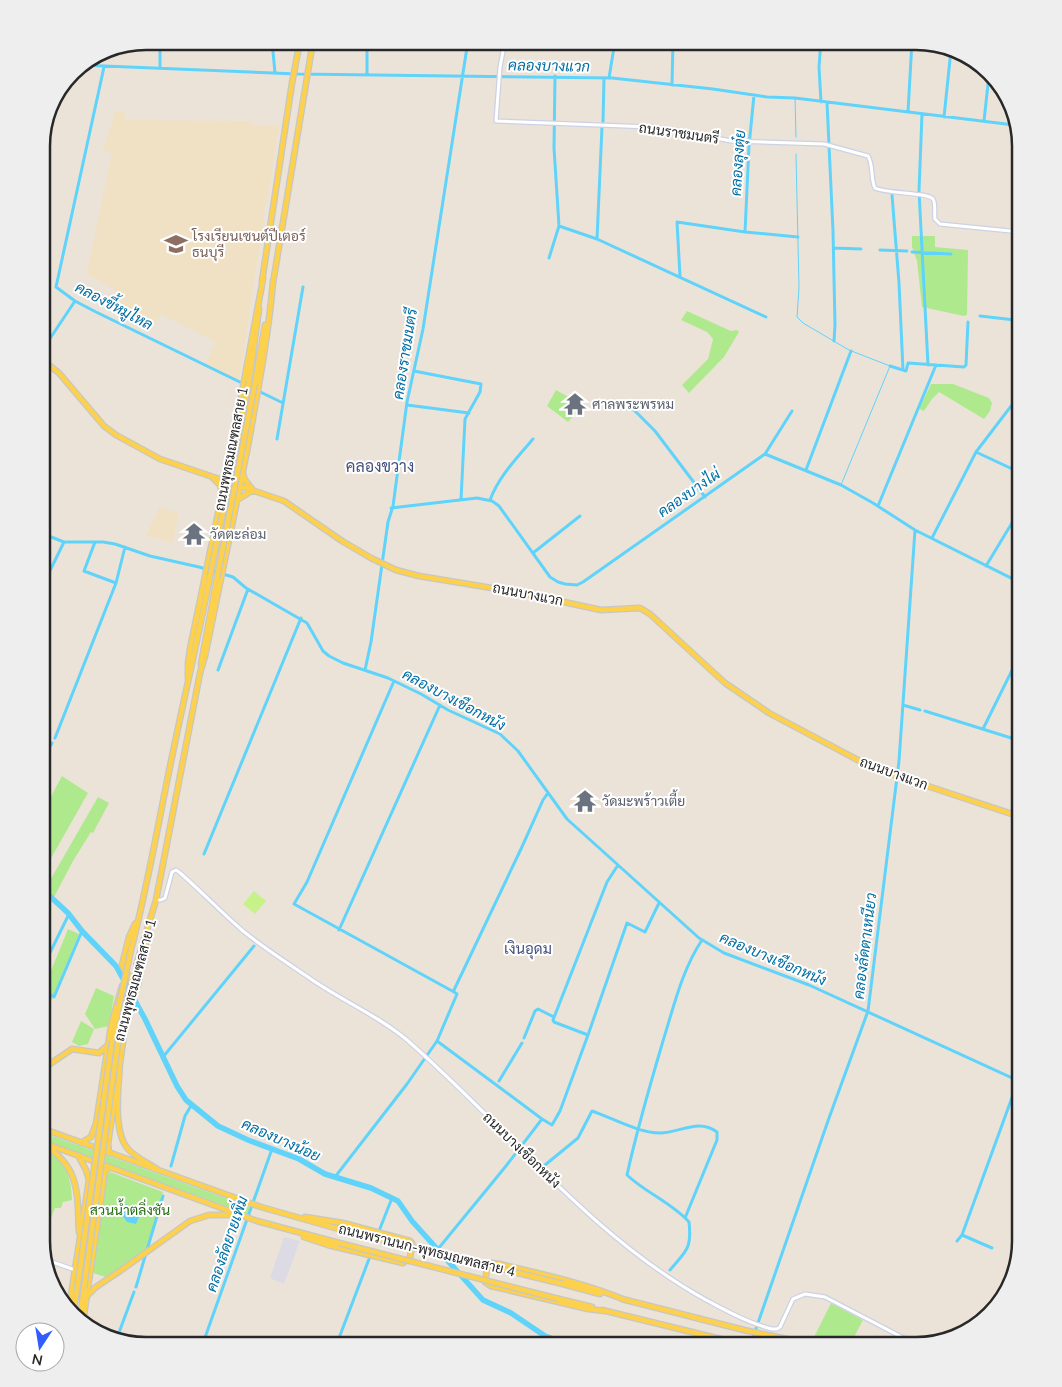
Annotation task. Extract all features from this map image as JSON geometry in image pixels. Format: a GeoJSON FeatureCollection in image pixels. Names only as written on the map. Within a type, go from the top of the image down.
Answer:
{"type":"FeatureCollection","features":[{"type":"Feature","properties":{"kind":"main road","name":"ถนนพุทธมณฑลสาย 1"},"geometry":{"type":"LineString","coordinates":[[74,1304],[118,1004],[139,917],[188,678],[196,650],[249,382],[298,50]]}},
{"type":"Feature","properties":{"kind":"main road","name":"ถนนพุทธมณฑลสาย 1"},"geometry":{"type":"LineString","coordinates":[[200,673],[201,655],[257,382],[311,50]]}},
{"type":"Feature","properties":{"kind":"main road","name":"ถนนพุทธมณฑลสาย 1"},"geometry":{"type":"LineString","coordinates":[[188,678],[190,649],[242,397],[263,279]]}},
{"type":"Feature","properties":{"kind":"main road","name":"ถนนบางแวก"},"geometry":{"type":"LineString","coordinates":[[50,366],[59,373],[109,430],[160,459],[288,503],[342,541],[391,568],[410,574],[495,588],[601,610],[640,608],[650,614],[725,683],[752,702],[853,758],[873,768],[1012,814]]}},
{"type":"Feature","properties":{"kind":"main road","name":"ถนนพุทธมณฑลสาย 1"},"geometry":{"type":"LineString","coordinates":[[81,1311],[113,1042],[125,1010],[156,900],[200,673],[256,404],[257,382]]}},
{"type":"Feature","properties":{"kind":"main road"},"geometry":{"type":"LineString","coordinates":[[231,452],[230,467],[235,472],[239,472],[245,457]]}},
{"type":"Feature","properties":{"kind":"main road"},"geometry":{"type":"LineString","coordinates":[[236,501],[253,490],[245,480],[243,468]]}},
{"type":"Feature","properties":{"kind":"main road"},"geometry":{"type":"LineString","coordinates":[[212,476],[220,486],[222,495]]}},
{"type":"Feature","properties":{"kind":"main road"},"geometry":{"type":"LineString","coordinates":[[217,521],[223,501],[228,497],[233,502],[233,518]]}},
{"type":"Feature","properties":{"kind":"main road"},"geometry":{"type":"LineString","coordinates":[[139,917],[129,938],[122,965],[135,986],[138,985],[148,929]]}},
{"type":"Feature","properties":{"kind":"main road"},"geometry":{"type":"LineString","coordinates":[[109,1154],[108,1144],[120,1061],[137,965]]}},
{"type":"Feature","properties":{"kind":"main road"},"geometry":{"type":"LineString","coordinates":[[50,1064],[72,1049],[99,1054],[113,1042]]}},
{"type":"Feature","properties":{"kind":"main road"},"geometry":{"type":"LineString","coordinates":[[81,1143],[91,1137],[94,1131],[113,1042]]}},
{"type":"Feature","properties":{"kind":"main road"},"geometry":{"type":"LineString","coordinates":[[120,1061],[119,1126],[124,1144],[134,1154],[165,1173]]}},
{"type":"Feature","properties":{"kind":"main road"},"geometry":{"type":"LineString","coordinates":[[98,1110],[102,1116],[108,1117],[112,1115]]}},
{"type":"Feature","properties":{"kind":"main road","name":"ถนนพรานนก-พุทธมณฑลสาย 4"},"geometry":{"type":"LineString","coordinates":[[50,1131],[109,1154],[287,1215],[777,1337]]}},
{"type":"Feature","properties":{"kind":"main road","name":"ถนนพรานนก-พุทธมณฑลสาย 4"},"geometry":{"type":"LineString","coordinates":[[50,1145],[256,1221],[286,1230],[711,1337]]}},
{"type":"Feature","properties":{"kind":"main road"},"geometry":{"type":"LineString","coordinates":[[50,1149],[61,1158],[76,1184],[80,1243]]}},
{"type":"Feature","properties":{"kind":"main road"},"geometry":{"type":"LineString","coordinates":[[71,1300],[89,1180],[78,1155]]}},
{"type":"Feature","properties":{"kind":"main road"},"geometry":{"type":"LineString","coordinates":[[84,1314],[105,1171],[110,1167]]}},
{"type":"Feature","properties":{"kind":"main road"},"geometry":{"type":"LineString","coordinates":[[86,1200],[88,1197],[96,1197],[100,1204]]}},
{"type":"Feature","properties":{"kind":"main road"},"geometry":{"type":"LineString","coordinates":[[87,1296],[96,1286],[196,1217],[224,1214],[243,1216]]}},
{"type":"Feature","properties":{"kind":"main road"},"geometry":{"type":"LineString","coordinates":[[286,1230],[328,1245],[398,1262],[408,1262],[413,1248],[410,1241],[343,1223],[287,1215]]}},
{"type":"Feature","properties":{"kind":"main road"},"geometry":{"type":"LineString","coordinates":[[605,1311],[588,1309],[490,1286],[485,1282],[487,1269],[492,1263],[499,1264],[561,1279],[625,1300]]}},
{"type":"Feature","properties":{"kind":"main road"},"geometry":{"type":"LineString","coordinates":[[82,1312],[86,1304]]}},
{"type":"Feature","properties":{"kind":"street","name":"ถนนราชมนตรี"},"geometry":{"type":"LineString","coordinates":[[503,50],[500,67],[496,121],[651,127],[681,130],[731,141],[827,145],[868,156],[875,188],[887,192],[925,194],[931,197],[934,200],[935,219],[940,224],[1012,231]]}},
{"type":"Feature","properties":{"kind":"street","name":"ถนนบางเชือกหนัง"},"geometry":{"type":"LineString","coordinates":[[156,900],[165,898],[171,874],[174,871],[179,872],[230,919],[270,951],[326,989],[381,1020],[431,1062],[568,1194],[642,1258],[690,1291],[736,1316],[761,1326],[777,1329],[783,1322],[792,1299],[801,1295],[825,1296],[900,1337]]}},
{"type":"Feature","properties":{"kind":"street"},"geometry":{"type":"LineString","coordinates":[[52,1262],[76,1271]]}},
{"type":"Feature","properties":{"kind":"shaded area","name":"โรงเรียนเซนต์ปีเตอร์ ธนบุรี"},"geometry":{"type":"Polygon","coordinates":[[[125,111],[125,120],[252,121],[253,125],[279,125],[267,203],[263,214],[239,381],[205,365],[216,342],[161,314],[156,322],[120,304],[125,295],[88,275],[87,272],[112,153],[103,151],[115,112],[125,111]]]}},
{"type":"Feature","properties":{"kind":"shaded area"},"geometry":{"type":"Polygon","coordinates":[[[159,507],[179,513],[173,543],[146,536],[159,507]]]}},
{"type":"Feature","properties":{"kind":"shaded area"},"geometry":{"type":"Polygon","coordinates":[[[284,1237],[300,1241],[284,1284],[270,1278],[284,1237]]]}},
{"type":"Feature","properties":{"kind":"green space"},"geometry":{"type":"Polygon","coordinates":[[[912,236],[935,236],[935,247],[968,250],[967,315],[964,316],[922,307],[917,261],[912,247],[912,236]]]}},
{"type":"Feature","properties":{"kind":"green space"},"geometry":{"type":"Polygon","coordinates":[[[687,311],[731,331],[737,330],[739,332],[724,357],[689,393],[682,385],[708,359],[713,339],[707,332],[681,320],[687,311]]]}},
{"type":"Feature","properties":{"kind":"green space"},"geometry":{"type":"Polygon","coordinates":[[[931,384],[953,384],[989,398],[992,403],[990,411],[984,419],[939,392],[924,411],[919,409],[931,384]]]}},
{"type":"Feature","properties":{"kind":"green space"},"geometry":{"type":"Polygon","coordinates":[[[556,390],[583,405],[568,422],[547,406],[556,390]]]}},
{"type":"Feature","properties":{"kind":"green space"},"geometry":{"type":"Polygon","coordinates":[[[62,776],[88,793],[50,860],[50,798],[62,776]]]}},
{"type":"Feature","properties":{"kind":"green space"},"geometry":{"type":"Polygon","coordinates":[[[98,797],[109,803],[93,833],[91,832],[73,861],[54,897],[50,893],[50,880],[98,797]]]}},
{"type":"Feature","properties":{"kind":"green space"},"geometry":{"type":"Polygon","coordinates":[[[254,891],[266,901],[255,914],[243,904],[254,891]]]}},
{"type":"Feature","properties":{"kind":"green space"},"geometry":{"type":"Polygon","coordinates":[[[68,929],[79,934],[50,1004],[50,973],[68,929]]]}},
{"type":"Feature","properties":{"kind":"green space"},"geometry":{"type":"Polygon","coordinates":[[[96,988],[114,996],[109,1026],[95,1029],[85,1014],[96,988]]]}},
{"type":"Feature","properties":{"kind":"green space"},"geometry":{"type":"Polygon","coordinates":[[[81,1021],[94,1029],[88,1044],[79,1046],[72,1042],[81,1021]]]}},
{"type":"Feature","properties":{"kind":"green space"},"geometry":{"type":"Polygon","coordinates":[[[50,1135],[250,1207],[248,1214],[50,1143],[50,1135]]]}},
{"type":"Feature","properties":{"kind":"green space"},"geometry":{"type":"Polygon","coordinates":[[[50,1150],[63,1163],[71,1185],[72,1200],[63,1202],[61,1208],[55,1208],[50,1221],[50,1150]]]}},
{"type":"Feature","properties":{"kind":"green space","name":"สวนน้ำตลิ่งชัน"},"geometry":{"type":"Polygon","coordinates":[[[110,1172],[163,1192],[146,1253],[109,1278],[93,1273],[107,1175],[110,1172]]]}},
{"type":"Feature","properties":{"kind":"green space"},"geometry":{"type":"Polygon","coordinates":[[[831,1303],[863,1320],[854,1337],[814,1337],[831,1303]]]}},
{"type":"Feature","properties":{"kind":"water"},"geometry":{"type":"Polygon","coordinates":[[[126,1204],[137,1210],[139,1217],[136,1224],[127,1222],[118,1209],[126,1204]]]}},
{"type":"Feature","properties":{"kind":"waterway"},"geometry":{"type":"LineString","coordinates":[[160,50],[160,67]]}},
{"type":"Feature","properties":{"kind":"waterway"},"geometry":{"type":"LineString","coordinates":[[273,50],[275,73]]}},
{"type":"Feature","properties":{"kind":"waterway"},"geometry":{"type":"LineString","coordinates":[[367,50],[367,75]]}},
{"type":"Feature","properties":{"kind":"waterway","name":"คลองราชมนตรี"},"geometry":{"type":"LineString","coordinates":[[365,670],[371,642],[388,522],[393,506],[407,402],[423,329],[467,50]]}},
{"type":"Feature","properties":{"kind":"waterway"},"geometry":{"type":"LineString","coordinates":[[609,78],[614,50]]}},
{"type":"Feature","properties":{"kind":"waterway"},"geometry":{"type":"LineString","coordinates":[[672,85],[673,50]]}},
{"type":"Feature","properties":{"kind":"waterway"},"geometry":{"type":"LineString","coordinates":[[820,50],[819,67],[821,102]]}},
{"type":"Feature","properties":{"kind":"waterway"},"geometry":{"type":"LineString","coordinates":[[908,112],[911,50]]}},
{"type":"Feature","properties":{"kind":"waterway"},"geometry":{"type":"LineString","coordinates":[[944,117],[950,56]]}},
{"type":"Feature","properties":{"kind":"waterway","name":"คลองบางแวก"},"geometry":{"type":"LineString","coordinates":[[94,66],[298,74],[612,78],[1010,124]]}},
{"type":"Feature","properties":{"kind":"waterway","name":"คลองขี้หมูไหล"},"geometry":{"type":"LineString","coordinates":[[104,67],[56,287],[75,301],[96,312],[283,403]]}},
{"type":"Feature","properties":{"kind":"waterway"},"geometry":{"type":"LineString","coordinates":[[549,258],[559,226],[554,148],[555,76]]}},
{"type":"Feature","properties":{"kind":"waterway"},"geometry":{"type":"LineString","coordinates":[[603,122],[604,78]]}},
{"type":"Feature","properties":{"kind":"waterway"},"geometry":{"type":"LineString","coordinates":[[984,121],[988,83]]}},
{"type":"Feature","properties":{"kind":"waterway","name":"คลองลุงตุ๋ย"},"geometry":{"type":"LineString","coordinates":[[745,232],[749,146],[754,95]]}},
{"type":"Feature","properties":{"kind":"waterway"},"geometry":{"type":"LineString","coordinates":[[795,98],[796,137]]}},
{"type":"Feature","properties":{"kind":"waterway"},"geometry":{"type":"LineString","coordinates":[[827,102],[833,231],[834,341]]}},
{"type":"Feature","properties":{"kind":"waterway"},"geometry":{"type":"LineString","coordinates":[[922,114],[919,191],[928,365]]}},
{"type":"Feature","properties":{"kind":"waterway"},"geometry":{"type":"LineString","coordinates":[[597,239],[602,127]]}},
{"type":"Feature","properties":{"kind":"waterway"},"geometry":{"type":"LineString","coordinates":[[796,154],[799,287],[797,317],[803,323],[849,350],[890,366],[841,485]]}},
{"type":"Feature","properties":{"kind":"waterway"},"geometry":{"type":"LineString","coordinates":[[892,195],[903,370]]}},
{"type":"Feature","properties":{"kind":"waterway"},"geometry":{"type":"LineString","coordinates":[[680,276],[677,222],[745,232],[798,237]]}},
{"type":"Feature","properties":{"kind":"waterway"},"geometry":{"type":"LineString","coordinates":[[559,226],[597,239],[766,317]]}},
{"type":"Feature","properties":{"kind":"waterway"},"geometry":{"type":"LineString","coordinates":[[834,248],[861,249]]}},
{"type":"Feature","properties":{"kind":"waterway"},"geometry":{"type":"LineString","coordinates":[[880,250],[907,251]]}},
{"type":"Feature","properties":{"kind":"waterway"},"geometry":{"type":"LineString","coordinates":[[912,252],[951,254]]}},
{"type":"Feature","properties":{"kind":"waterway"},"geometry":{"type":"LineString","coordinates":[[277,439],[303,287]]}},
{"type":"Feature","properties":{"kind":"waterway"},"geometry":{"type":"LineString","coordinates":[[50,338],[75,301]]}},
{"type":"Feature","properties":{"kind":"waterway"},"geometry":{"type":"LineString","coordinates":[[980,316],[1012,320]]}},
{"type":"Feature","properties":{"kind":"waterway"},"geometry":{"type":"LineString","coordinates":[[890,366],[906,371],[908,363],[964,367],[966,365],[968,322]]}},
{"type":"Feature","properties":{"kind":"waterway"},"geometry":{"type":"LineString","coordinates":[[806,470],[851,351]]}},
{"type":"Feature","properties":{"kind":"waterway"},"geometry":{"type":"LineString","coordinates":[[878,506],[936,365]]}},
{"type":"Feature","properties":{"kind":"waterway"},"geometry":{"type":"LineString","coordinates":[[414,371],[481,384],[480,392],[465,419],[461,500]]}},
{"type":"Feature","properties":{"kind":"waterway"},"geometry":{"type":"LineString","coordinates":[[407,405],[469,413]]}},
{"type":"Feature","properties":{"kind":"waterway"},"geometry":{"type":"LineString","coordinates":[[932,538],[976,452],[1012,405]]}},
{"type":"Feature","properties":{"kind":"waterway"},"geometry":{"type":"LineString","coordinates":[[631,407],[655,431],[705,497]]}},
{"type":"Feature","properties":{"kind":"waterway"},"geometry":{"type":"LineString","coordinates":[[765,454],[792,411]]}},
{"type":"Feature","properties":{"kind":"waterway"},"geometry":{"type":"LineString","coordinates":[[490,500],[503,475],[533,439]]}},
{"type":"Feature","properties":{"kind":"waterway"},"geometry":{"type":"LineString","coordinates":[[976,452],[1012,469]]}},
{"type":"Feature","properties":{"kind":"waterway","name":"คลองบางไผ่"},"geometry":{"type":"LineString","coordinates":[[391,508],[477,498],[492,501],[499,506],[550,577],[558,582],[577,585],[765,454],[841,485],[915,530],[1012,578]]}},
{"type":"Feature","properties":{"kind":"waterway"},"geometry":{"type":"LineString","coordinates":[[533,553],[580,516]]}},
{"type":"Feature","properties":{"kind":"waterway"},"geometry":{"type":"LineString","coordinates":[[986,566],[1012,523]]}},
{"type":"Feature","properties":{"kind":"waterway","name":"คลองลัดตาเหนียว"},"geometry":{"type":"LineString","coordinates":[[753,1337],[868,1011],[899,761],[915,530]]}},
{"type":"Feature","properties":{"kind":"waterway","name":"คลองบางเชือกหนัง"},"geometry":{"type":"LineString","coordinates":[[50,537],[64,542],[103,542],[115,544],[150,556],[233,577],[246,588],[307,623],[323,651],[329,656],[343,663],[388,678],[448,710],[500,734],[518,751],[567,819],[699,938],[724,953],[809,985],[1012,1078]]}},
{"type":"Feature","properties":{"kind":"waterway"},"geometry":{"type":"LineString","coordinates":[[50,571],[64,542]]}},
{"type":"Feature","properties":{"kind":"waterway"},"geometry":{"type":"LineString","coordinates":[[95,542],[84,571],[116,583]]}},
{"type":"Feature","properties":{"kind":"waterway"},"geometry":{"type":"LineString","coordinates":[[55,738],[116,583],[125,547]]}},
{"type":"Feature","properties":{"kind":"waterway"},"geometry":{"type":"LineString","coordinates":[[218,670],[248,589]]}},
{"type":"Feature","properties":{"kind":"waterway"},"geometry":{"type":"LineString","coordinates":[[204,854],[301,618]]}},
{"type":"Feature","properties":{"kind":"waterway"},"geometry":{"type":"LineString","coordinates":[[983,729],[1012,670]]}},
{"type":"Feature","properties":{"kind":"waterway"},"geometry":{"type":"LineString","coordinates":[[394,681],[307,882],[294,904],[454,992]]}},
{"type":"Feature","properties":{"kind":"waterway"},"geometry":{"type":"LineString","coordinates":[[339,930],[440,705]]}},
{"type":"Feature","properties":{"kind":"waterway"},"geometry":{"type":"LineString","coordinates":[[903,705],[920,710]]}},
{"type":"Feature","properties":{"kind":"waterway"},"geometry":{"type":"LineString","coordinates":[[925,711],[1012,738]]}},
{"type":"Feature","properties":{"kind":"waterway"},"geometry":{"type":"LineString","coordinates":[[50,747],[52,743]]}},
{"type":"Feature","properties":{"kind":"waterway"},"geometry":{"type":"LineString","coordinates":[[335,1177],[407,1084],[437,1041],[457,994],[454,990],[548,793]]}},
{"type":"Feature","properties":{"kind":"waterway"},"geometry":{"type":"LineString","coordinates":[[588,1035],[553,1020],[607,882],[618,865]]}},
{"type":"Feature","properties":{"kind":"waterway","name":"คลองบางน้อย"},"geometry":{"type":"LineString","coordinates":[[50,896],[68,913],[82,931],[116,966],[186,1100],[218,1126],[248,1140],[299,1159],[325,1174],[371,1188],[398,1201],[412,1221],[483,1300],[511,1313],[548,1337]]}},
{"type":"Feature","properties":{"kind":"waterway"},"geometry":{"type":"LineString","coordinates":[[438,1249],[542,1119],[552,1125],[560,1111],[627,923],[645,932],[659,903]]}},
{"type":"Feature","properties":{"kind":"waterway"},"geometry":{"type":"LineString","coordinates":[[50,953],[69,914]]}},
{"type":"Feature","properties":{"kind":"waterway"},"geometry":{"type":"LineString","coordinates":[[50,994],[54,997],[82,931]]}},
{"type":"Feature","properties":{"kind":"waterway"},"geometry":{"type":"LineString","coordinates":[[670,1270],[689,1244],[689,1222],[675,1209],[627,1175],[644,1107],[675,1002],[689,964],[702,940]]}},
{"type":"Feature","properties":{"kind":"waterway"},"geometry":{"type":"LineString","coordinates":[[163,1057],[254,946]]}},
{"type":"Feature","properties":{"kind":"waterway"},"geometry":{"type":"LineString","coordinates":[[524,1038],[535,1011],[538,1009],[554,1017]]}},
{"type":"Feature","properties":{"kind":"waterway"},"geometry":{"type":"LineString","coordinates":[[437,1041],[542,1119]]}},
{"type":"Feature","properties":{"kind":"waterway"},"geometry":{"type":"LineString","coordinates":[[499,1081],[522,1043]]}},
{"type":"Feature","properties":{"kind":"waterway"},"geometry":{"type":"LineString","coordinates":[[957,1241],[962,1235],[1012,1098]]}},
{"type":"Feature","properties":{"kind":"waterway"},"geometry":{"type":"LineString","coordinates":[[171,1166],[185,1116],[192,1104]]}},
{"type":"Feature","properties":{"kind":"waterway"},"geometry":{"type":"LineString","coordinates":[[545,1165],[578,1138],[592,1111],[643,1131],[660,1133],[696,1126],[710,1128],[717,1132],[717,1140],[685,1218]]}},
{"type":"Feature","properties":{"kind":"waterway","name":"คลองลัดยายเพิ่ม"},"geometry":{"type":"LineString","coordinates":[[205,1337],[272,1149]]}},
{"type":"Feature","properties":{"kind":"waterway"},"geometry":{"type":"LineString","coordinates":[[136,1287],[163,1196]]}},
{"type":"Feature","properties":{"kind":"waterway"},"geometry":{"type":"LineString","coordinates":[[379,1231],[392,1198]]}},
{"type":"Feature","properties":{"kind":"waterway"},"geometry":{"type":"LineString","coordinates":[[962,1235],[992,1248]]}},
{"type":"Feature","properties":{"kind":"waterway"},"geometry":{"type":"LineString","coordinates":[[339,1337],[369,1259]]}},
{"type":"Feature","properties":{"kind":"waterway"},"geometry":{"type":"LineString","coordinates":[[119,1333],[134,1292]]}},
{"type":"Feature","properties":{"kind":"place","name":"โรงเรียนเซนต์ปีเตอร์ ธนบุรี"},"geometry":{"type":"Point","coordinates":[176,244]}},
{"type":"Feature","properties":{"kind":"place","name":"ศาลพระพรหม"},"geometry":{"type":"Point","coordinates":[575,404]}},
{"type":"Feature","properties":{"kind":"place","name":"วัดตะล่อม"},"geometry":{"type":"Point","coordinates":[194,534]}},
{"type":"Feature","properties":{"kind":"place","name":"วัดมะพร้าวเตี้ย"},"geometry":{"type":"Point","coordinates":[585,801]}},
{"type":"Feature","properties":{"kind":"district","name":"คลองขวาง"},"geometry":{"type":"Point","coordinates":[380,466]}},
{"type":"Feature","properties":{"kind":"district","name":"เงินอุดม"},"geometry":{"type":"Point","coordinates":[528,949]}}]}
